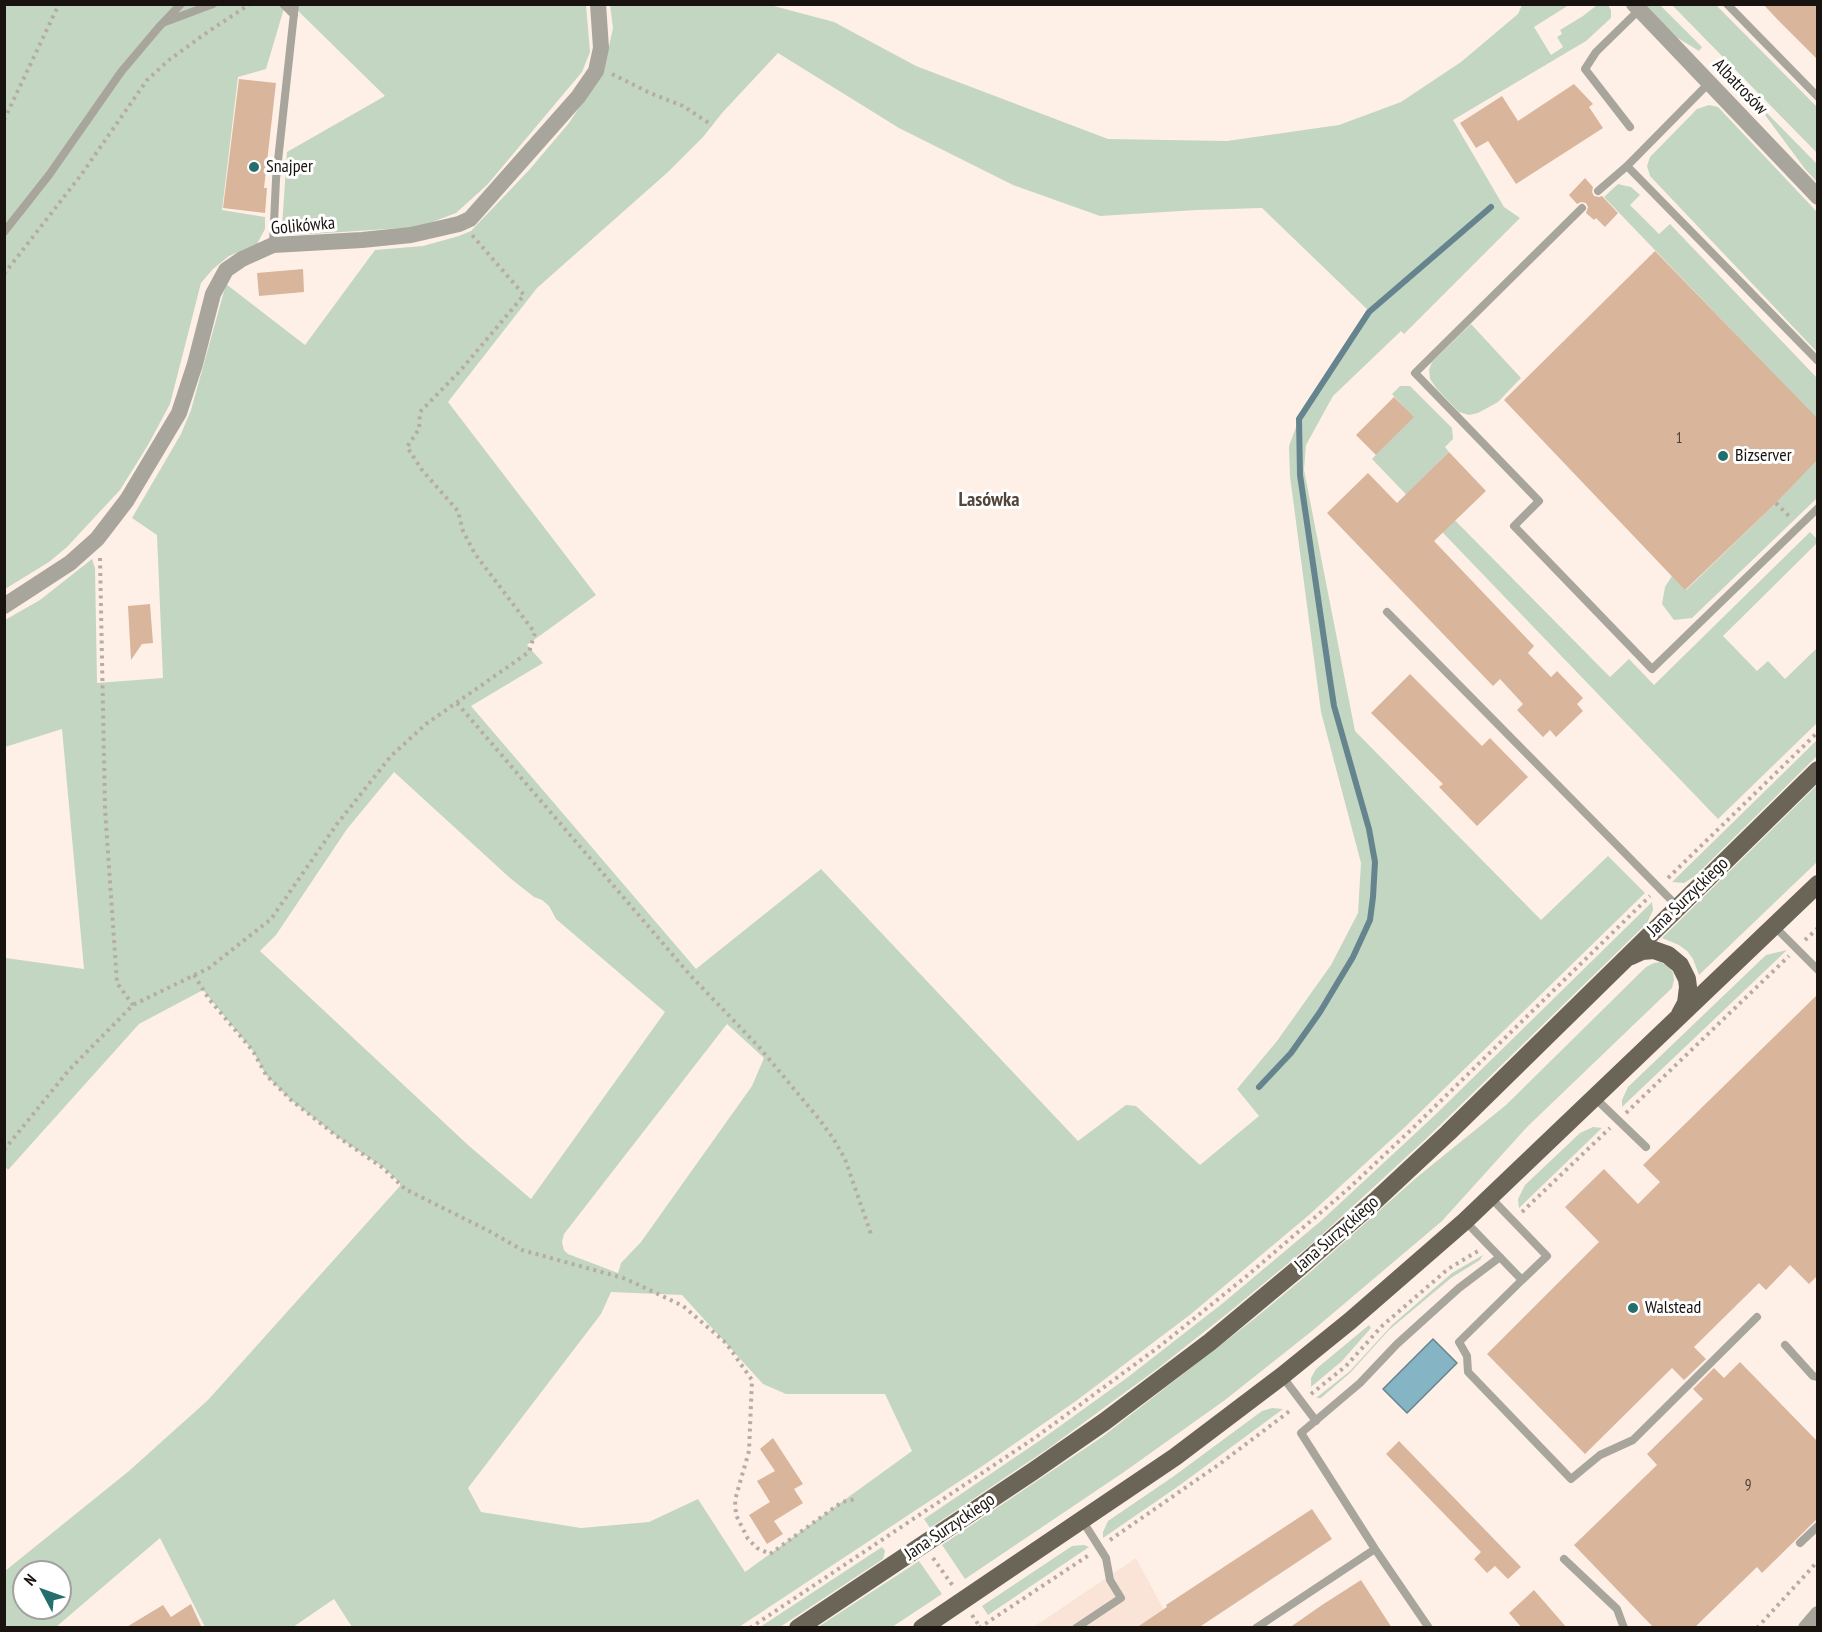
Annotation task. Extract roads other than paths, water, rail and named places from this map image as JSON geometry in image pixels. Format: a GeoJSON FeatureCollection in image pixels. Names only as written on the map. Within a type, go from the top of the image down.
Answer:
{"type":"FeatureCollection","features":[{"type":"Feature","properties":{"kind":"main road","name":"Jana Surzyckiego"},"geometry":{"type":"LineString","coordinates":[[798,1628],[1068,1448],[1218,1335],[1300,1267],[1399,1179],[1818,770]]}},
{"type":"Feature","properties":{"kind":"main road"},"geometry":{"type":"LineString","coordinates":[[922,1628],[1184,1450],[1282,1376],[1366,1307],[1465,1221],[1818,884]]}},
{"type":"Feature","properties":{"kind":"main road"},"geometry":{"type":"LineString","coordinates":[[1621,963],[1636,953],[1653,950],[1668,955],[1680,965],[1687,979],[1688,995],[1683,1009],[1669,1027]]}},
{"type":"Feature","properties":{"kind":"street","name":"Golikówka"},"geometry":{"type":"LineString","coordinates":[[4,606],[70,563],[97,540],[127,500],[179,413],[195,364],[213,294],[226,270],[236,262],[273,245],[411,235],[459,224],[470,219],[578,97],[596,71],[601,48],[598,4]]}},
{"type":"Feature","properties":{"kind":"street","name":"Albatrosów"},"geometry":{"type":"LineString","coordinates":[[1636,7],[1818,197]]}},
{"type":"Feature","properties":{"kind":"street"},"geometry":{"type":"LineString","coordinates":[[1806,1628],[1818,1614]]}},
{"type":"Feature","properties":{"kind":"lane"},"geometry":{"type":"LineString","coordinates":[[4,232],[49,175],[121,72],[181,4]]}},
{"type":"Feature","properties":{"kind":"lane"},"geometry":{"type":"LineString","coordinates":[[162,23],[213,4]]}},
{"type":"Feature","properties":{"kind":"lane"},"geometry":{"type":"LineString","coordinates":[[283,4],[294,15]]}},
{"type":"Feature","properties":{"kind":"lane"},"geometry":{"type":"LineString","coordinates":[[273,245],[276,179],[295,4]]}},
{"type":"Feature","properties":{"kind":"lane"},"geometry":{"type":"LineString","coordinates":[[1727,4],[1818,97]]}},
{"type":"Feature","properties":{"kind":"lane"},"geometry":{"type":"LineString","coordinates":[[1630,127],[1585,69],[1596,52],[1636,7]]}},
{"type":"Feature","properties":{"kind":"lane"},"geometry":{"type":"LineString","coordinates":[[1598,192],[1709,83]]}},
{"type":"Feature","properties":{"kind":"lane"},"geometry":{"type":"LineString","coordinates":[[1627,166],[1818,361]]}},
{"type":"Feature","properties":{"kind":"lane"},"geometry":{"type":"LineString","coordinates":[[1582,208],[1415,373],[1539,501],[1514,526],[1652,669],[1818,508]]}},
{"type":"Feature","properties":{"kind":"lane"},"geometry":{"type":"LineString","coordinates":[[1388,612],[1678,907]]}},
{"type":"Feature","properties":{"kind":"lane"},"geometry":{"type":"LineString","coordinates":[[1774,926],[1818,970]]}},
{"type":"Feature","properties":{"kind":"lane"},"geometry":{"type":"LineString","coordinates":[[1595,1098],[1646,1147]]}},
{"type":"Feature","properties":{"kind":"lane"},"geometry":{"type":"LineString","coordinates":[[1490,1197],[1547,1256],[1459,1342],[1467,1356],[1468,1372],[1571,1479],[1600,1455],[1633,1440],[1757,1317]]}},
{"type":"Feature","properties":{"kind":"lane"},"geometry":{"type":"LineString","coordinates":[[1465,1221],[1522,1280]]}},
{"type":"Feature","properties":{"kind":"lane"},"geometry":{"type":"LineString","coordinates":[[1429,1628],[1301,1433],[1360,1383],[1397,1344],[1459,1287],[1500,1257]]}},
{"type":"Feature","properties":{"kind":"lane"},"geometry":{"type":"LineString","coordinates":[[1785,1345],[1813,1376],[1818,1377]]}},
{"type":"Feature","properties":{"kind":"lane"},"geometry":{"type":"LineString","coordinates":[[1282,1376],[1316,1420]]}},
{"type":"Feature","properties":{"kind":"lane"},"geometry":{"type":"LineString","coordinates":[[1076,1628],[1121,1598],[1110,1580],[1106,1558],[1082,1520]]}},
{"type":"Feature","properties":{"kind":"lane"},"geometry":{"type":"LineString","coordinates":[[1800,1544],[1818,1526]]}},
{"type":"Feature","properties":{"kind":"lane"},"geometry":{"type":"LineString","coordinates":[[1256,1628],[1375,1549]]}},
{"type":"Feature","properties":{"kind":"lane"},"geometry":{"type":"LineString","coordinates":[[1564,1559],[1617,1609],[1624,1628]]}},
{"type":"Feature","properties":{"kind":"water"},"geometry":{"type":"Polygon","coordinates":[[[1433,1339],[1457,1363],[1407,1413],[1383,1389],[1433,1339]]]}},
{"type":"Feature","properties":{"kind":"waterway"},"geometry":{"type":"LineString","coordinates":[[1259,1087],[1291,1053],[1320,1012],[1353,957],[1370,920],[1373,897],[1375,862],[1369,829],[1334,706],[1300,475],[1299,419],[1369,312],[1491,207]]}},
{"type":"Feature","properties":{"kind":"place","name":"Snajper"},"geometry":{"type":"Point","coordinates":[254,167]}},
{"type":"Feature","properties":{"kind":"place","name":"Bizserver"},"geometry":{"type":"Point","coordinates":[1723,456]}},
{"type":"Feature","properties":{"kind":"place","name":"Walstead"},"geometry":{"type":"Point","coordinates":[1633,1308]}},
{"type":"Feature","properties":{"kind":"district","name":"Lasówka"},"geometry":{"type":"Point","coordinates":[989,500]}}]}
